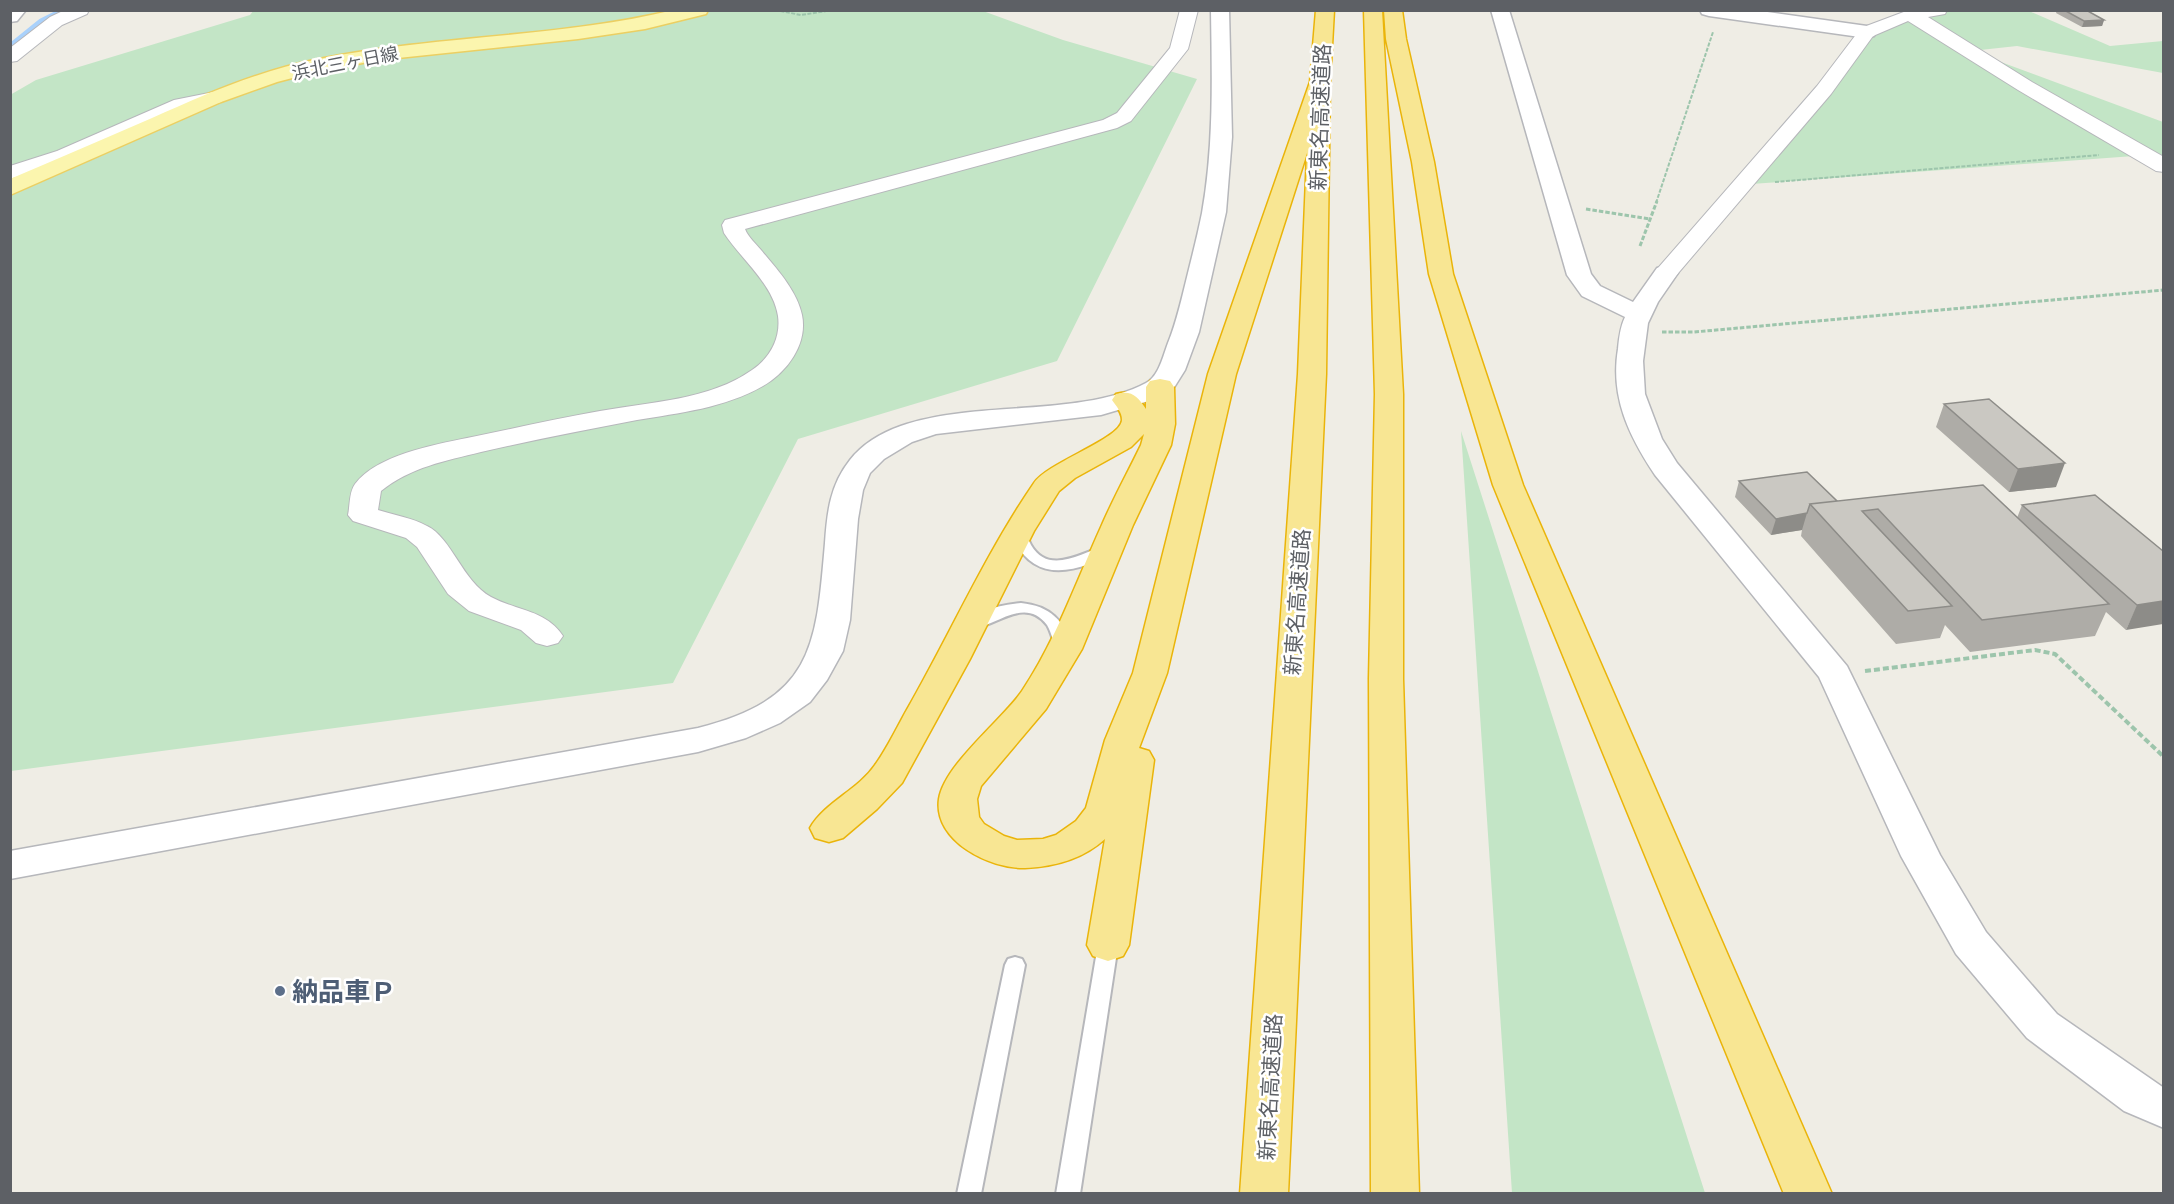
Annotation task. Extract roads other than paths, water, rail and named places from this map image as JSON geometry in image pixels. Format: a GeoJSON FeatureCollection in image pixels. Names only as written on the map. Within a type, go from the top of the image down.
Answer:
{"type":"FeatureCollection","features":[{"type":"Feature","properties":{"kind":"highway","name":"新東名高速道路"},"geometry":{"type":"LineString","coordinates":[[1264,1194],[1312,374],[1320,82],[1325,10]]}},
{"type":"Feature","properties":{"kind":"highway"},"geometry":{"type":"LineString","coordinates":[[1373,10],[1389,394],[1386,679],[1395,1194]]}},
{"type":"Feature","properties":{"kind":"highway"},"geometry":{"type":"LineString","coordinates":[[1393,10],[1396,39],[1423,162],[1441,274],[1508,485],[1808,1194]]}},
{"type":"Feature","properties":{"kind":"highway"},"geometry":{"type":"LineString","coordinates":[[1108,945],[1150,673],[1222,374],[1320,82]]}},
{"type":"Feature","properties":{"kind":"highway"},"geometry":{"type":"LineString","coordinates":[[1150,673],[1123,740],[1104,811],[1090,831],[1070,845],[1043,853],[1017,854],[991,847],[970,834],[960,818],[958,799],[964,782],[1033,701],[1065,649],[1106,551],[1156,445],[1161,424],[1160,387]]}},
{"type":"Feature","properties":{"kind":"highway"},"geometry":{"type":"LineString","coordinates":[[829,828],[864,800],[890,774],[1018,531],[1048,485],[1064,472],[1121,441],[1132,431],[1136,421],[1134,411],[1126,400]]}},
{"type":"Feature","properties":{"kind":"main road","name":"浜北三ヶ日線"},"geometry":{"type":"LineString","coordinates":[[10,188],[214,98],[270,78],[328,63],[379,54],[579,33],[645,23],[699,10]]}},
{"type":"Feature","properties":{"kind":"street"},"geometry":{"type":"LineString","coordinates":[[10,17],[17,10]]}},
{"type":"Feature","properties":{"kind":"street"},"geometry":{"type":"LineString","coordinates":[[10,57],[56,21],[81,10]]}},
{"type":"Feature","properties":{"kind":"street"},"geometry":{"type":"LineString","coordinates":[[547,636],[532,623],[480,604],[459,587],[428,542],[417,532],[363,515],[367,488],[387,472],[423,457],[511,436],[695,402],[752,382],[779,360],[791,337],[790,315],[783,297],[735,233],[733,225],[1110,124],[1124,117],[1179,49],[1189,10]]}},
{"type":"Feature","properties":{"kind":"street"},"geometry":{"type":"LineString","coordinates":[[10,865],[698,740],[757,721],[787,702],[820,665],[831,628],[847,489],[861,465],[874,453],[890,441],[939,425],[1093,409],[1160,387],[1170,371],[1185,335],[1214,211],[1222,92],[1220,10]]}},
{"type":"Feature","properties":{"kind":"street"},"geometry":{"type":"LineString","coordinates":[[1500,10],[1580,276],[1591,291],[1637,323]]}},
{"type":"Feature","properties":{"kind":"street"},"geometry":{"type":"LineString","coordinates":[[1709,10],[1867,32],[1912,16],[1939,10]]}},
{"type":"Feature","properties":{"kind":"street"},"geometry":{"type":"LineString","coordinates":[[1912,16],[2025,86],[2163,166]]}},
{"type":"Feature","properties":{"kind":"street"},"geometry":{"type":"LineString","coordinates":[[1867,32],[1824,90],[1666,273],[1637,323],[1628,376],[1633,409],[1647,441],[1665,469],[1835,674],[1921,856],[1971,943],[2042,1026],[2140,1098],[2163,1109]]}},
{"type":"Feature","properties":{"kind":"street"},"geometry":{"type":"LineString","coordinates":[[10,173],[64,155],[181,104],[214,98]]}},
{"type":"Feature","properties":{"kind":"lane"},"geometry":{"type":"LineString","coordinates":[[1018,531],[1025,550],[1032,559],[1043,564],[1056,566],[1078,563],[1106,551]]}},
{"type":"Feature","properties":{"kind":"lane"},"geometry":{"type":"LineString","coordinates":[[969,626],[999,612],[1027,609],[1049,618],[1065,649]]}},
{"type":"Feature","properties":{"kind":"lane"},"geometry":{"type":"LineString","coordinates":[[1068,1194],[1108,945]]}},
{"type":"Feature","properties":{"kind":"lane"},"geometry":{"type":"LineString","coordinates":[[969,1194],[1015,965]]}},
{"type":"Feature","properties":{"kind":"waterway"},"geometry":{"type":"LineString","coordinates":[[10,46],[41,21],[63,10]]}},
{"type":"Feature","properties":{"kind":"place","name":"納品車Ｐ"},"geometry":{"type":"Point","coordinates":[280,991]}}]}
